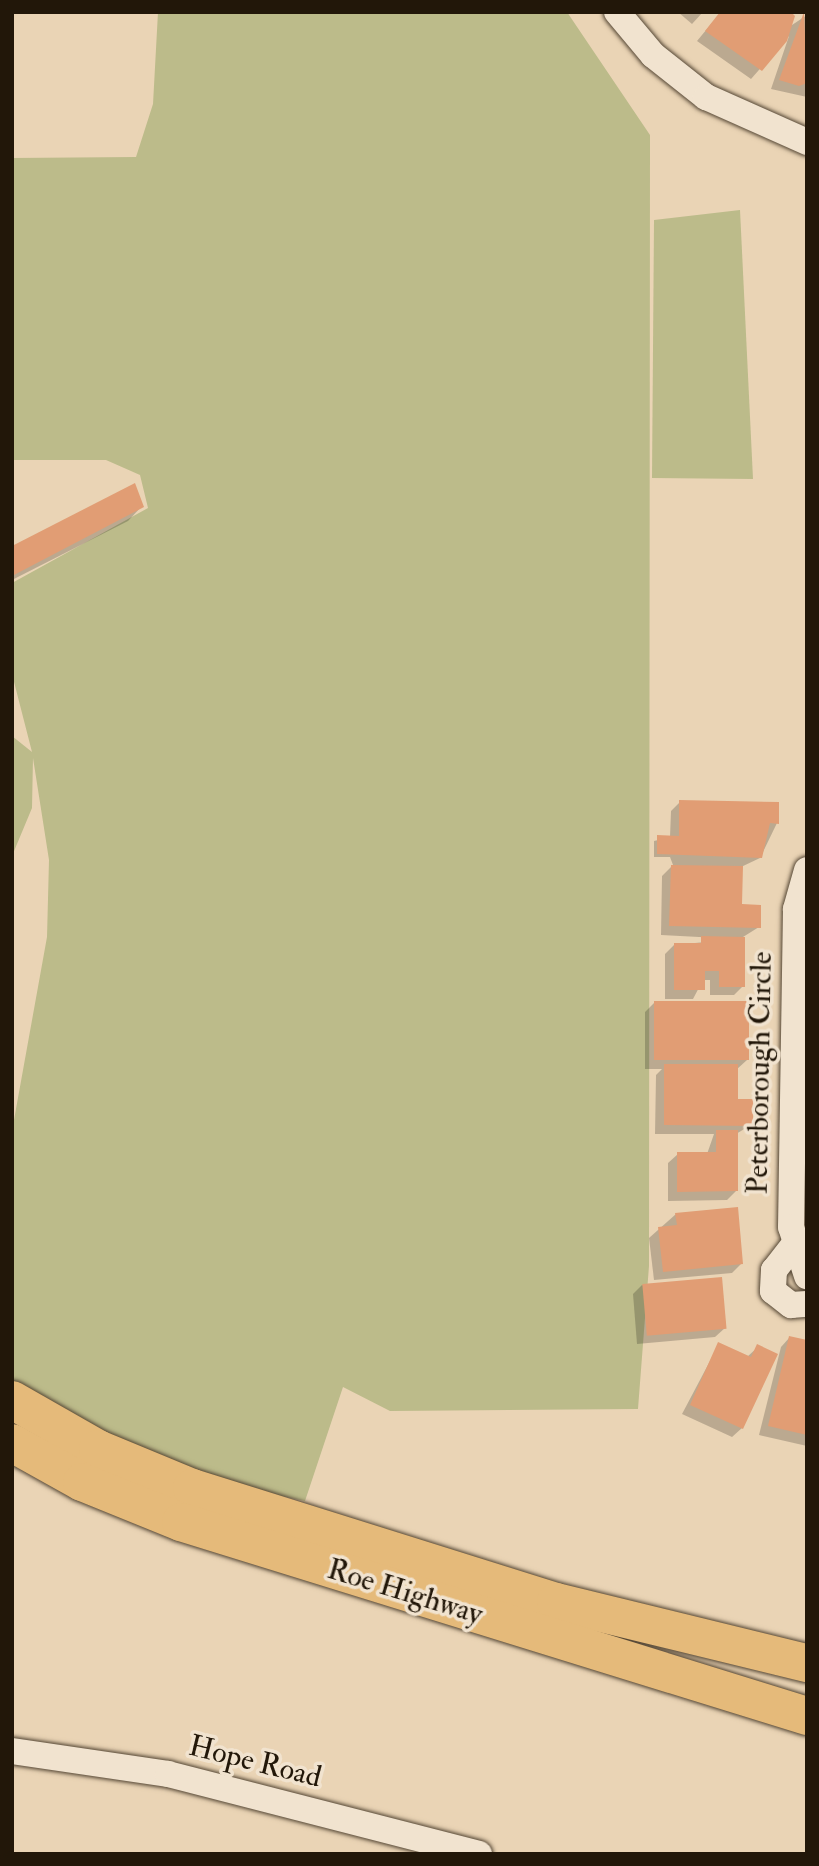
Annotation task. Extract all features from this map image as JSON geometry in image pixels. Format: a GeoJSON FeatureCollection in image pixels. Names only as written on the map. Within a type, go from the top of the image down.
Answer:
{"type":"FeatureCollection","features":[{"type":"Feature","properties":{"kind":"highway","name":"Roe Highway"},"geometry":{"type":"LineString","coordinates":[[12,1400],[160,1476],[556,1602],[807,1663]]}},
{"type":"Feature","properties":{"kind":"highway","name":"Roe Highway"},"geometry":{"type":"LineString","coordinates":[[12,1443],[147,1510],[693,1683],[807,1716]]}},
{"type":"Feature","properties":{"kind":"highway"},"geometry":{"type":"LineString","coordinates":[[556,1602],[807,1689]]}},
{"type":"Feature","properties":{"kind":"highway"},"geometry":{"type":"LineString","coordinates":[[693,1683],[807,1725]]}},
{"type":"Feature","properties":{"kind":"street"},"geometry":{"type":"LineString","coordinates":[[617,12],[653,55],[706,97],[807,142]]}},
{"type":"Feature","properties":{"kind":"street","name":"Peterborough Circle"},"geometry":{"type":"LineString","coordinates":[[807,870],[796,909],[801,1020],[793,1246],[807,1276]]}},
{"type":"Feature","properties":{"kind":"street"},"geometry":{"type":"LineString","coordinates":[[793,1246],[774,1270],[773,1291],[792,1305],[807,1304]]}},
{"type":"Feature","properties":{"kind":"street","name":"Hope Road"},"geometry":{"type":"LineString","coordinates":[[12,1751],[168,1774],[479,1854]]}},
{"type":"Feature","properties":{"kind":"shaded area"},"geometry":{"type":"Polygon","coordinates":[[[158,12],[567,12],[650,135],[649,1266],[638,1409],[390,1411],[343,1387],[305,1501],[252,1490],[120,1442],[12,1382],[14,1120],[47,937],[49,860],[33,758],[32,808],[12,856],[12,736],[32,752],[12,674],[12,583],[148,508],[140,475],[106,460],[12,460],[12,158],[136,157],[153,104],[158,12]]]}},
{"type":"Feature","properties":{"kind":"shaded area"},"geometry":{"type":"Polygon","coordinates":[[[740,210],[753,479],[652,478],[654,220],[740,210]]]}},
{"type":"Feature","properties":{"kind":"building"},"geometry":{"type":"Polygon","coordinates":[[[720,12],[791,12],[795,16],[787,41],[762,71],[705,31],[720,12]]]}},
{"type":"Feature","properties":{"kind":"building"},"geometry":{"type":"Polygon","coordinates":[[[804,12],[807,83],[799,86],[779,80],[804,12]]]}},
{"type":"Feature","properties":{"kind":"building"},"geometry":{"type":"Polygon","coordinates":[[[135,483],[144,507],[12,576],[12,546],[135,483]]]}},
{"type":"Feature","properties":{"kind":"building"},"geometry":{"type":"Polygon","coordinates":[[[679,800],[779,802],[779,824],[770,823],[762,858],[657,854],[657,835],[679,836],[679,800]]]}},
{"type":"Feature","properties":{"kind":"building"},"geometry":{"type":"Polygon","coordinates":[[[671,865],[743,866],[742,904],[761,905],[761,928],[669,926],[671,865]]]}},
{"type":"Feature","properties":{"kind":"building"},"geometry":{"type":"Polygon","coordinates":[[[701,936],[745,937],[745,987],[719,987],[719,971],[705,971],[705,990],[674,990],[674,943],[701,943],[701,936]]]}},
{"type":"Feature","properties":{"kind":"building"},"geometry":{"type":"Polygon","coordinates":[[[654,1001],[749,1001],[749,1060],[654,1060],[654,1001]]]}},
{"type":"Feature","properties":{"kind":"building"},"geometry":{"type":"Polygon","coordinates":[[[664,1064],[738,1064],[738,1099],[753,1099],[753,1126],[664,1125],[664,1064]]]}},
{"type":"Feature","properties":{"kind":"building"},"geometry":{"type":"Polygon","coordinates":[[[716,1130],[738,1130],[738,1191],[677,1192],[677,1152],[716,1152],[716,1130]]]}},
{"type":"Feature","properties":{"kind":"building"},"geometry":{"type":"Polygon","coordinates":[[[738,1207],[743,1264],[663,1272],[658,1227],[677,1225],[675,1213],[738,1207]]]}},
{"type":"Feature","properties":{"kind":"building"},"geometry":{"type":"Polygon","coordinates":[[[722,1277],[727,1329],[647,1336],[642,1284],[722,1277]]]}},
{"type":"Feature","properties":{"kind":"building"},"geometry":{"type":"Polygon","coordinates":[[[789,1336],[807,1340],[807,1435],[768,1426],[789,1336]]]}},
{"type":"Feature","properties":{"kind":"building"},"geometry":{"type":"Polygon","coordinates":[[[718,1342],[751,1357],[757,1344],[778,1354],[743,1429],[690,1405],[718,1342]]]}}]}
